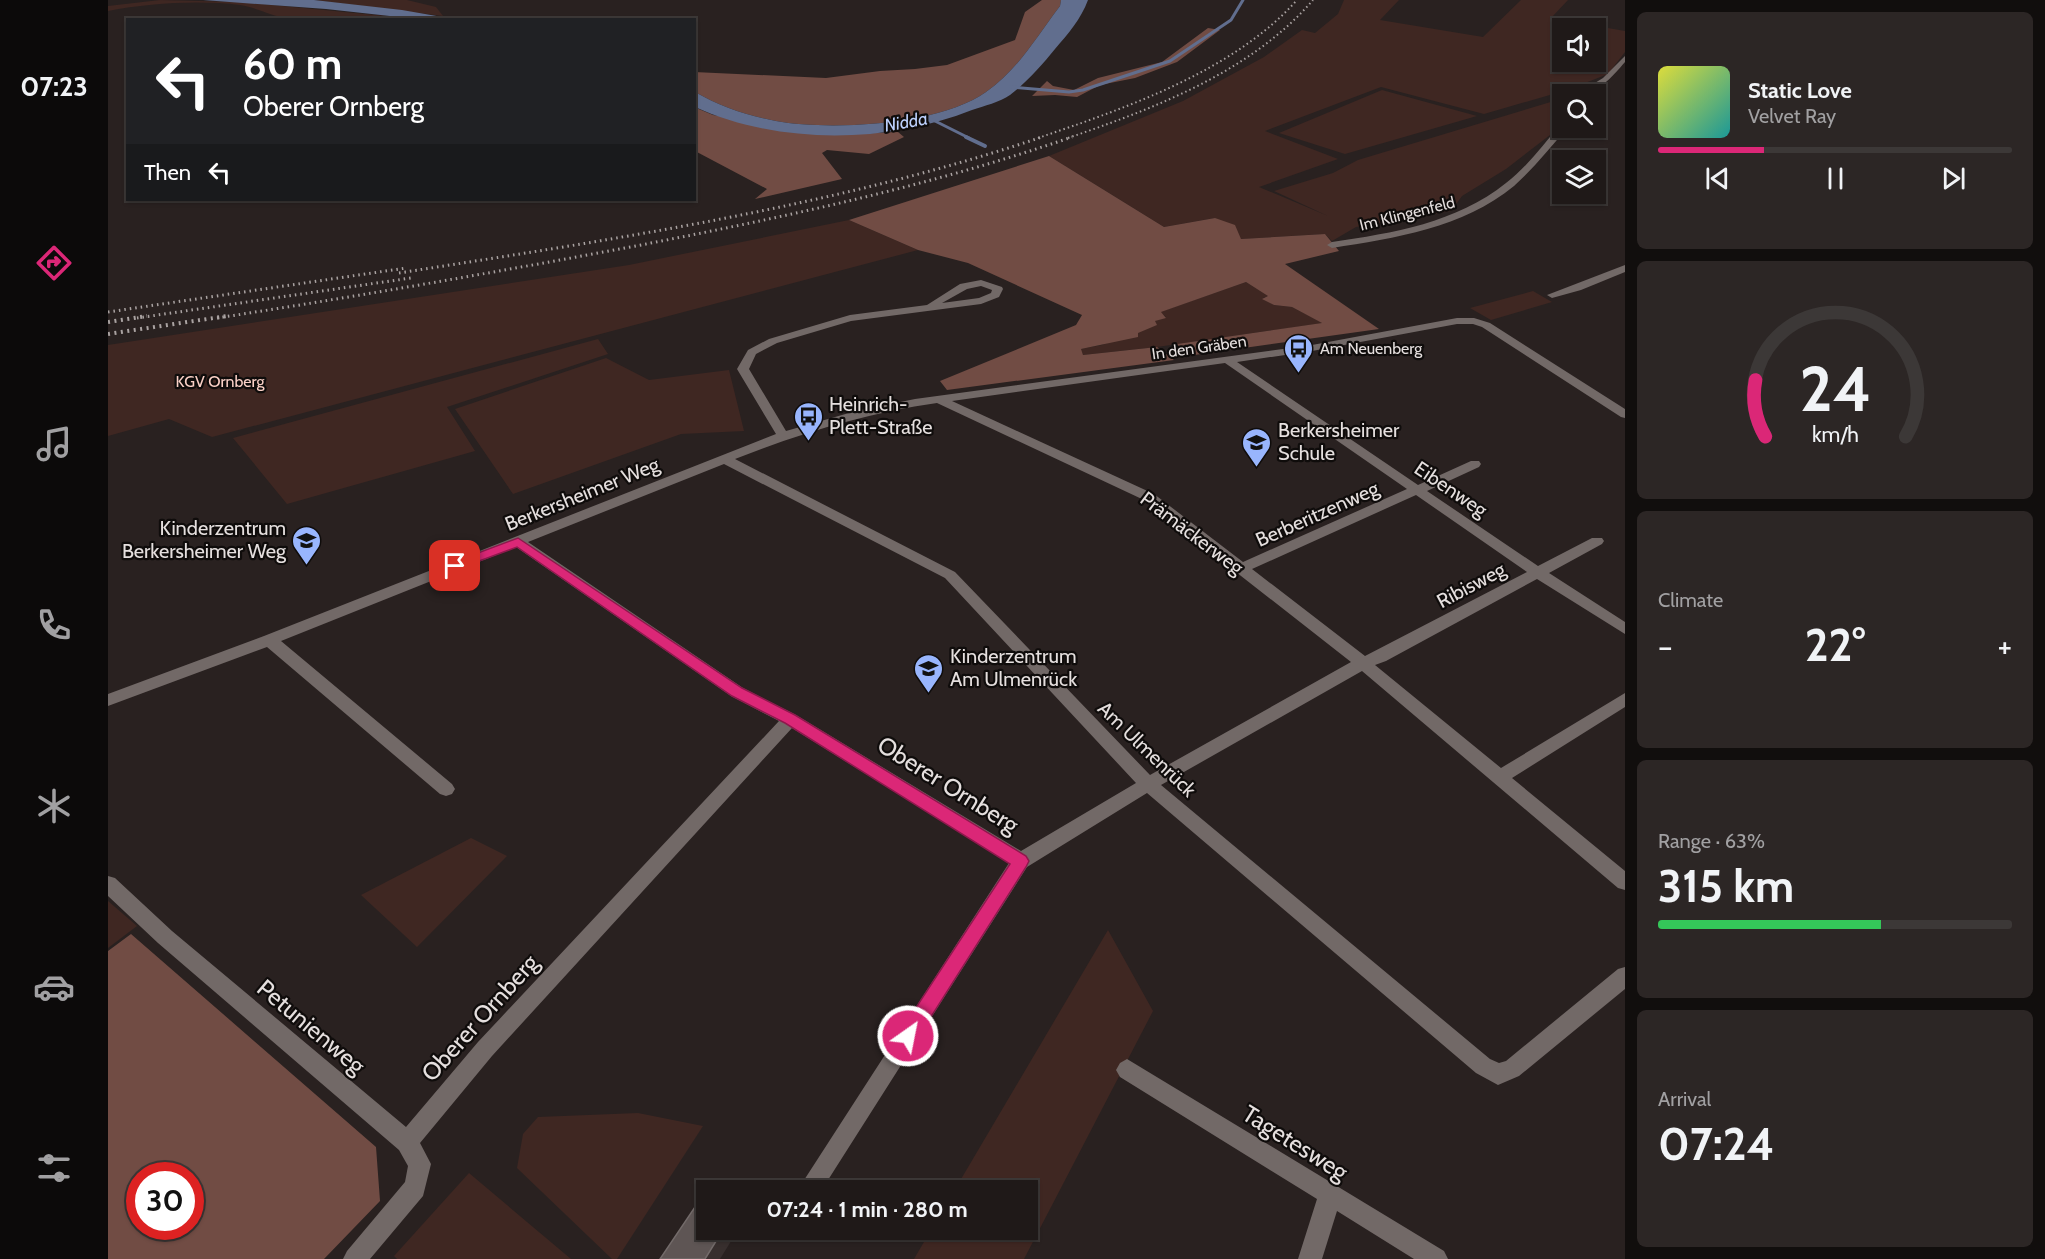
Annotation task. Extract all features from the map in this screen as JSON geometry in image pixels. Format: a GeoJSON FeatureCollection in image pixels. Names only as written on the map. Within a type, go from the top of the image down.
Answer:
{"type":"FeatureCollection","features":[{"type":"Feature","properties":{"kind":"street"},"geometry":{"type":"LineString","coordinates":[[1599,84],[1606,80],[1625,58]]}},
{"type":"Feature","properties":{"kind":"street","name":"Im Klingenfeld"},"geometry":{"type":"LineString","coordinates":[[1332,245],[1400,233],[1461,216],[1510,184],[1553,138]]}},
{"type":"Feature","properties":{"kind":"street"},"geometry":{"type":"LineString","coordinates":[[1552,294],[1577,288],[1625,268]]}},
{"type":"Feature","properties":{"kind":"street"},"geometry":{"type":"LineString","coordinates":[[783,436],[743,369],[752,352],[773,341],[857,316],[932,305],[981,301],[994,295],[998,289],[991,284],[979,282],[968,284],[932,305]]}},
{"type":"Feature","properties":{"kind":"street","name":"In den Gräben"},"geometry":{"type":"LineString","coordinates":[[915,403],[1227,360],[1359,340],[1457,321],[1474,321],[1486,326],[1625,414]]}},
{"type":"Feature","properties":{"kind":"street","name":"Eibenweg"},"geometry":{"type":"LineString","coordinates":[[1227,360],[1538,573],[1625,629]]}},
{"type":"Feature","properties":{"kind":"street","name":"Prämäckerweg"},"geometry":{"type":"LineString","coordinates":[[939,400],[1149,497],[1363,663],[1625,882]]}},
{"type":"Feature","properties":{"kind":"street","name":"Berkersheimer Weg"},"geometry":{"type":"LineString","coordinates":[[108,700],[269,640],[783,436],[856,415],[915,403]]}},
{"type":"Feature","properties":{"kind":"street","name":"Am Ulmenrück"},"geometry":{"type":"LineString","coordinates":[[725,459],[950,575],[1148,784],[1483,1066],[1498,1074],[1512,1069],[1625,976]]}},
{"type":"Feature","properties":{"kind":"street","name":"Berberitzenweg"},"geometry":{"type":"LineString","coordinates":[[1240,569],[1475,464]]}},
{"type":"Feature","properties":{"kind":"street","name":"Ribisweg"},"geometry":{"type":"LineString","coordinates":[[1363,663],[1381,657],[1597,541]]}},
{"type":"Feature","properties":{"kind":"street","name":"Oberer Ornberg"},"geometry":{"type":"LineString","coordinates":[[518,542],[737,692],[790,719],[1021,861],[815,1180]]}},
{"type":"Feature","properties":{"kind":"street"},"geometry":{"type":"LineString","coordinates":[[269,640],[446,789]]}},
{"type":"Feature","properties":{"kind":"street"},"geometry":{"type":"LineString","coordinates":[[1021,861],[1148,784],[1363,663]]}},
{"type":"Feature","properties":{"kind":"street"},"geometry":{"type":"LineString","coordinates":[[1500,777],[1625,699]]}},
{"type":"Feature","properties":{"kind":"street","name":"Oberer Ornberg"},"geometry":{"type":"LineString","coordinates":[[407,1142],[485,1049],[790,719]]}},
{"type":"Feature","properties":{"kind":"street","name":"Petunienweg"},"geometry":{"type":"LineString","coordinates":[[108,884],[165,937],[407,1142],[420,1164],[415,1188],[355,1259]]}},
{"type":"Feature","properties":{"kind":"street","name":"Tagetesweg"},"geometry":{"type":"LineString","coordinates":[[1127,1070],[1436,1259]]}},
{"type":"Feature","properties":{"kind":"street"},"geometry":{"type":"LineString","coordinates":[[1310,1259],[1330,1196]]}},
{"type":"Feature","properties":{"kind":"green space"},"geometry":{"type":"Polygon","coordinates":[[[160,0],[240,2],[407,18],[288,18],[240,5],[208,3],[157,4],[108,11],[108,6],[160,0]]]}},
{"type":"Feature","properties":{"kind":"green space"},"geometry":{"type":"Polygon","coordinates":[[[314,0],[407,0],[436,7],[443,16],[314,0]]]}},
{"type":"Feature","properties":{"kind":"green space"},"geometry":{"type":"Polygon","coordinates":[[[1344,0],[1399,0],[1380,20],[1483,37],[1521,0],[1568,0],[1551,18],[1552,72],[1606,72],[1606,28],[1625,31],[1625,52],[1608,74],[1582,84],[1552,84],[1552,94],[1484,114],[1381,87],[1265,131],[1338,159],[1259,187],[1328,216],[1274,191],[1333,173],[1358,160],[1552,102],[1550,135],[1506,169],[1462,196],[1451,211],[1356,227],[1332,241],[1325,234],[1241,239],[1215,218],[1164,227],[1049,156],[1183,101],[1264,57],[1302,30],[1315,33],[1338,14],[1344,0]]]}},
{"type":"Feature","properties":{"kind":"green space"},"geometry":{"type":"Polygon","coordinates":[[[1382,90],[1477,116],[1345,154],[1279,133],[1382,90]]]}},
{"type":"Feature","properties":{"kind":"green space","name":"KGV Ornberg"},"geometry":{"type":"Polygon","coordinates":[[[849,220],[918,250],[212,437],[169,419],[108,436],[108,345],[629,265],[849,220]]]}},
{"type":"Feature","properties":{"kind":"green space"},"geometry":{"type":"Polygon","coordinates":[[[1246,282],[1269,296],[1263,298],[1274,305],[1292,307],[1323,323],[1157,347],[1083,355],[1080,349],[1102,345],[1156,325],[1154,321],[1166,317],[1160,312],[1246,282]]]}},
{"type":"Feature","properties":{"kind":"green space"},"geometry":{"type":"Polygon","coordinates":[[[1533,291],[1552,302],[1491,320],[1470,308],[1533,291]]]}},
{"type":"Feature","properties":{"kind":"green space"},"geometry":{"type":"Polygon","coordinates":[[[598,339],[608,354],[447,407],[475,451],[287,504],[233,438],[598,339]]]}},
{"type":"Feature","properties":{"kind":"green space"},"geometry":{"type":"Polygon","coordinates":[[[606,358],[649,380],[729,370],[744,431],[681,434],[513,494],[455,409],[606,358]]]}},
{"type":"Feature","properties":{"kind":"green space"},"geometry":{"type":"Polygon","coordinates":[[[471,838],[507,856],[417,947],[361,895],[471,838]]]}},
{"type":"Feature","properties":{"kind":"green space"},"geometry":{"type":"Polygon","coordinates":[[[108,901],[137,926],[108,948],[108,901]]]}},
{"type":"Feature","properties":{"kind":"green space"},"geometry":{"type":"Polygon","coordinates":[[[1108,930],[1153,1011],[1038,1232],[1038,1180],[960,1180],[1108,930]]]}},
{"type":"Feature","properties":{"kind":"green space"},"geometry":{"type":"Polygon","coordinates":[[[638,1113],[703,1126],[617,1259],[612,1259],[517,1168],[523,1134],[538,1117],[638,1113]]]}},
{"type":"Feature","properties":{"kind":"green space"},"geometry":{"type":"Polygon","coordinates":[[[469,1173],[571,1259],[397,1259],[394,1256],[469,1173]]]}},
{"type":"Feature","properties":{"kind":"green space"},"geometry":{"type":"Polygon","coordinates":[[[925,1240],[1034,1240],[1024,1259],[914,1259],[925,1240]]]}},
{"type":"Feature","properties":{"kind":"shaded area"},"geometry":{"type":"Polygon","coordinates":[[[1042,0],[1061,0],[1060,6],[1035,41],[1008,74],[986,92],[942,112],[884,123],[799,124],[744,113],[696,93],[696,72],[826,78],[947,65],[1015,40],[1025,12],[1042,0]]]}},
{"type":"Feature","properties":{"kind":"shaded area"},"geometry":{"type":"Polygon","coordinates":[[[1208,28],[1220,30],[1177,62],[1135,78],[1100,85],[1077,97],[1032,96],[1047,81],[1053,86],[1074,90],[1098,78],[1162,62],[1208,28]]]}},
{"type":"Feature","properties":{"kind":"shaded area"},"geometry":{"type":"Polygon","coordinates":[[[696,108],[713,115],[830,135],[898,132],[904,137],[869,154],[827,150],[822,153],[842,179],[755,199],[767,189],[696,152],[696,108]]]}},
{"type":"Feature","properties":{"kind":"shaded area"},"geometry":{"type":"Polygon","coordinates":[[[1049,156],[1164,227],[1215,218],[1235,225],[1241,239],[1325,234],[1339,251],[1285,264],[1379,329],[1187,356],[1177,344],[1322,323],[1292,307],[1274,305],[1262,299],[1268,296],[1246,282],[1161,312],[1166,318],[1155,321],[1157,325],[1138,333],[1138,337],[1081,349],[1083,355],[1157,347],[1174,360],[947,390],[940,381],[1076,325],[1082,315],[968,263],[918,250],[849,220],[1049,156]]]}},
{"type":"Feature","properties":{"kind":"shaded area"},"geometry":{"type":"Polygon","coordinates":[[[131,934],[376,1147],[380,1201],[324,1259],[108,1259],[108,951],[131,934]]]}},
{"type":"Feature","properties":{"kind":"water"},"geometry":{"type":"Polygon","coordinates":[[[203,0],[314,0],[448,18],[408,18],[203,0]]]}},
{"type":"Feature","properties":{"kind":"water","name":"Nidda"},"geometry":{"type":"Polygon","coordinates":[[[1061,0],[1088,0],[1082,14],[1069,32],[1028,79],[1002,100],[939,121],[869,134],[833,136],[797,134],[727,119],[696,107],[696,93],[734,110],[755,116],[799,124],[826,125],[884,123],[942,112],[986,92],[1008,74],[1060,6],[1061,0]]]}},
{"type":"Feature","properties":{"kind":"building"},"geometry":{"type":"Polygon","coordinates":[[[696,1205],[696,1240],[717,1240],[705,1259],[660,1259],[696,1205]]]}},
{"type":"Feature","properties":{"kind":"waterway"},"geometry":{"type":"LineString","coordinates":[[1011,87],[1069,92],[1083,90],[1170,61],[1231,20],[1243,0]]}},
{"type":"Feature","properties":{"kind":"waterway","name":"Nidda"},"geometry":{"type":"LineString","coordinates":[[931,119],[969,138]]}},
{"type":"Feature","properties":{"kind":"waterway"},"geometry":{"type":"LineString","coordinates":[[966,137],[985,146]]}},
{"type":"Feature","properties":{"kind":"railway"},"geometry":{"type":"LineString","coordinates":[[1038,138],[1142,100],[1211,67],[1271,25],[1297,0]]}},
{"type":"Feature","properties":{"kind":"railway"},"geometry":{"type":"LineString","coordinates":[[1068,138],[1134,114],[1200,85],[1261,48],[1313,0]]}},
{"type":"Feature","properties":{"kind":"railway"},"geometry":{"type":"LineString","coordinates":[[399,273],[643,233],[804,202],[964,162],[1042,137]]}},
{"type":"Feature","properties":{"kind":"railway"},"geometry":{"type":"LineString","coordinates":[[217,318],[485,273],[754,222],[914,185],[1072,137]]}},
{"type":"Feature","properties":{"kind":"railway"},"geometry":{"type":"LineString","coordinates":[[108,312],[406,268]]}},
{"type":"Feature","properties":{"kind":"railway"},"geometry":{"type":"LineString","coordinates":[[137,318],[411,278]]}},
{"type":"Feature","properties":{"kind":"railway"},"geometry":{"type":"LineString","coordinates":[[108,322],[147,316]]}},
{"type":"Feature","properties":{"kind":"railway"},"geometry":{"type":"LineString","coordinates":[[108,334],[227,316]]}},
{"type":"Feature","properties":{"kind":"place","name":"Am Neuenberg"},"geometry":{"type":"Point","coordinates":[1299,374]}},
{"type":"Feature","properties":{"kind":"place","name":"Heinrich- Plett-Straße"},"geometry":{"type":"Point","coordinates":[808,442]}},
{"type":"Feature","properties":{"kind":"place","name":"Berkersheimer Schule"},"geometry":{"type":"Point","coordinates":[1257,468]}},
{"type":"Feature","properties":{"kind":"place","name":"Kinderzentrum Berkersheimer Weg"},"geometry":{"type":"Point","coordinates":[307,566]}},
{"type":"Feature","properties":{"kind":"place","name":"Kinderzentrum Am Ulmenrück"},"geometry":{"type":"Point","coordinates":[929,694]}},
{"type":"Feature","properties":{"kind":"route"},"geometry":{"type":"LineString","coordinates":[[455,566],[518,542],[737,692],[790,719],[1021,861],[908,1036]]}}]}
